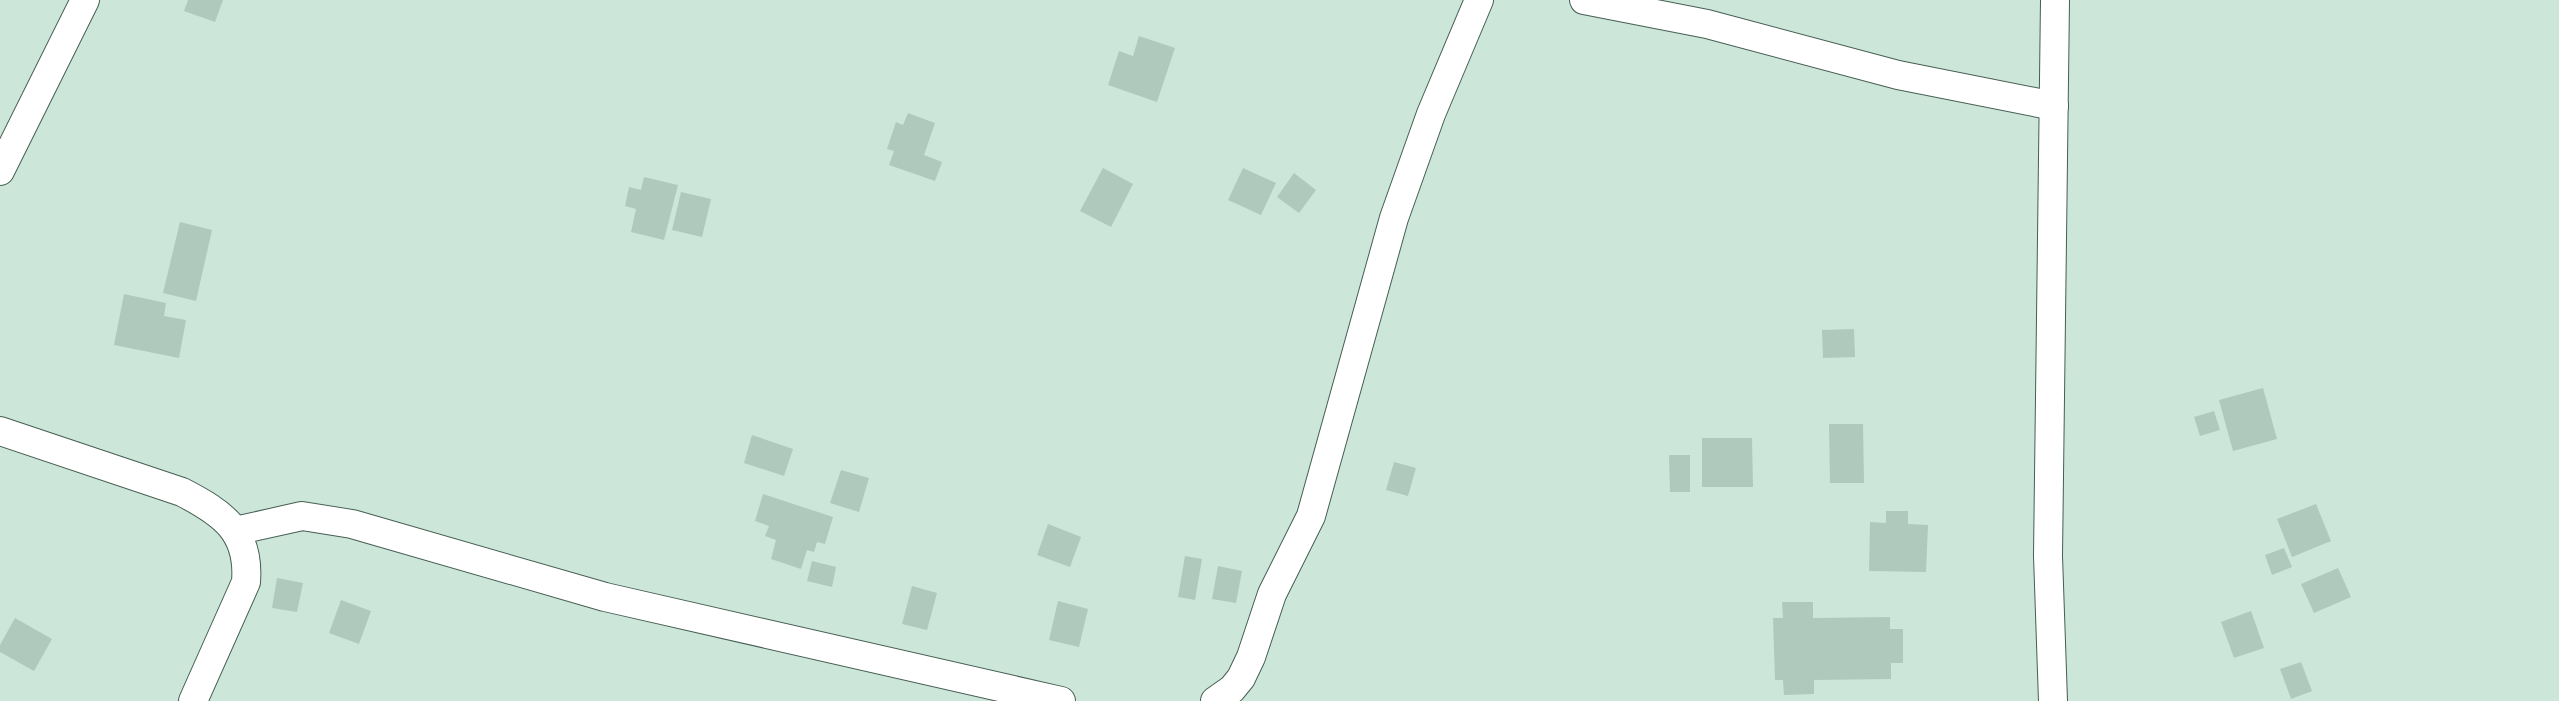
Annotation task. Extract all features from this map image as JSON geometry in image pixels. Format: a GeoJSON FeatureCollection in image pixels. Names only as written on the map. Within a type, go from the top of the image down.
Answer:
{"type":"FeatureCollection","features":[{"type":"Feature","properties":{"kind":"street"},"geometry":{"type":"LineString","coordinates":[[0,170],[85,0]]}},
{"type":"Feature","properties":{"kind":"street"},"geometry":{"type":"LineString","coordinates":[[1215,701],[1232,689],[1241,678],[1251,657],[1272,594],[1310,516],[1394,218],[1431,114],[1479,0]]}},
{"type":"Feature","properties":{"kind":"street"},"geometry":{"type":"LineString","coordinates":[[1584,0],[1707,24],[1898,75],[2054,106]]}},
{"type":"Feature","properties":{"kind":"street"},"geometry":{"type":"LineString","coordinates":[[2053,701],[2048,556],[2055,0]]}},
{"type":"Feature","properties":{"kind":"street"},"geometry":{"type":"LineString","coordinates":[[0,432],[182,492],[209,506],[227,520],[235,531],[240,539],[248,563],[246,582],[193,701]]}},
{"type":"Feature","properties":{"kind":"street"},"geometry":{"type":"LineString","coordinates":[[235,531],[302,516],[352,524],[606,596],[1061,701]]}},
{"type":"Feature","properties":{"kind":"building"},"geometry":{"type":"Polygon","coordinates":[[[188,0],[223,0],[215,22],[184,11],[188,0]]]}},
{"type":"Feature","properties":{"kind":"building"},"geometry":{"type":"Polygon","coordinates":[[[1139,36],[1175,48],[1157,102],[1108,85],[1119,51],[1133,56],[1139,36]]]}},
{"type":"Feature","properties":{"kind":"building"},"geometry":{"type":"Polygon","coordinates":[[[908,113],[935,123],[924,155],[942,162],[935,181],[889,165],[894,151],[887,149],[896,122],[903,125],[908,113]]]}},
{"type":"Feature","properties":{"kind":"building"},"geometry":{"type":"Polygon","coordinates":[[[1103,168],[1133,184],[1111,227],[1080,211],[1103,168]]]}},
{"type":"Feature","properties":{"kind":"building"},"geometry":{"type":"Polygon","coordinates":[[[1243,168],[1276,183],[1261,215],[1228,200],[1243,168]]]}},
{"type":"Feature","properties":{"kind":"building"},"geometry":{"type":"Polygon","coordinates":[[[1294,173],[1316,190],[1299,213],[1277,197],[1294,173]]]}},
{"type":"Feature","properties":{"kind":"building"},"geometry":{"type":"Polygon","coordinates":[[[644,177],[678,185],[664,240],[631,232],[636,209],[625,206],[629,187],[641,190],[644,177]]]}},
{"type":"Feature","properties":{"kind":"building"},"geometry":{"type":"Polygon","coordinates":[[[681,192],[711,199],[702,237],[672,230],[681,192]]]}},
{"type":"Feature","properties":{"kind":"building"},"geometry":{"type":"Polygon","coordinates":[[[180,222],[212,230],[196,301],[163,293],[180,222]]]}},
{"type":"Feature","properties":{"kind":"building"},"geometry":{"type":"Polygon","coordinates":[[[124,294],[166,303],[164,316],[186,320],[179,358],[114,345],[124,294]]]}},
{"type":"Feature","properties":{"kind":"building"},"geometry":{"type":"Polygon","coordinates":[[[1854,329],[1855,357],[1823,358],[1822,330],[1854,329]]]}},
{"type":"Feature","properties":{"kind":"building"},"geometry":{"type":"Polygon","coordinates":[[[2263,388],[2277,439],[2233,451],[2219,400],[2263,388]]]}},
{"type":"Feature","properties":{"kind":"building"},"geometry":{"type":"Polygon","coordinates":[[[2214,411],[2220,430],[2200,436],[2194,417],[2214,411]]]}},
{"type":"Feature","properties":{"kind":"building"},"geometry":{"type":"Polygon","coordinates":[[[1829,424],[1863,424],[1864,483],[1830,483],[1829,424]]]}},
{"type":"Feature","properties":{"kind":"building"},"geometry":{"type":"Polygon","coordinates":[[[752,435],[793,449],[784,476],[744,463],[752,435]]]}},
{"type":"Feature","properties":{"kind":"building"},"geometry":{"type":"Polygon","coordinates":[[[1702,438],[1752,438],[1753,487],[1702,487],[1702,438]]]}},
{"type":"Feature","properties":{"kind":"building"},"geometry":{"type":"Polygon","coordinates":[[[1669,455],[1690,455],[1690,492],[1670,492],[1669,455]]]}},
{"type":"Feature","properties":{"kind":"building"},"geometry":{"type":"Polygon","coordinates":[[[1394,462],[1416,468],[1408,496],[1386,490],[1394,462]]]}},
{"type":"Feature","properties":{"kind":"building"},"geometry":{"type":"Polygon","coordinates":[[[841,470],[869,478],[859,512],[830,503],[841,470]]]}},
{"type":"Feature","properties":{"kind":"building"},"geometry":{"type":"Polygon","coordinates":[[[763,494],[833,517],[825,544],[817,542],[814,552],[807,550],[801,569],[771,559],[776,540],[765,536],[769,526],[755,521],[763,494]]]}},
{"type":"Feature","properties":{"kind":"building"},"geometry":{"type":"Polygon","coordinates":[[[2316,504],[2331,541],[2292,557],[2277,519],[2316,504]]]}},
{"type":"Feature","properties":{"kind":"building"},"geometry":{"type":"Polygon","coordinates":[[[1886,511],[1908,511],[1908,524],[1928,525],[1926,572],[1869,571],[1870,522],[1886,523],[1886,511]]]}},
{"type":"Feature","properties":{"kind":"building"},"geometry":{"type":"Polygon","coordinates":[[[1048,524],[1081,537],[1070,567],[1037,555],[1048,524]]]}},
{"type":"Feature","properties":{"kind":"building"},"geometry":{"type":"Polygon","coordinates":[[[2284,548],[2292,567],[2272,575],[2265,555],[2284,548]]]}},
{"type":"Feature","properties":{"kind":"building"},"geometry":{"type":"Polygon","coordinates":[[[1185,556],[1202,559],[1195,600],[1178,597],[1185,556]]]}},
{"type":"Feature","properties":{"kind":"building"},"geometry":{"type":"Polygon","coordinates":[[[812,561],[836,567],[832,587],[807,581],[812,561]]]}},
{"type":"Feature","properties":{"kind":"building"},"geometry":{"type":"Polygon","coordinates":[[[1218,566],[1242,571],[1236,603],[1212,599],[1218,566]]]}},
{"type":"Feature","properties":{"kind":"building"},"geometry":{"type":"Polygon","coordinates":[[[2338,568],[2351,597],[2314,613],[2301,584],[2338,568]]]}},
{"type":"Feature","properties":{"kind":"building"},"geometry":{"type":"Polygon","coordinates":[[[277,578],[303,583],[297,612],[272,608],[277,578]]]}},
{"type":"Feature","properties":{"kind":"building"},"geometry":{"type":"Polygon","coordinates":[[[912,586],[937,593],[927,630],[902,624],[912,586]]]}},
{"type":"Feature","properties":{"kind":"building"},"geometry":{"type":"Polygon","coordinates":[[[341,600],[371,611],[359,644],[329,633],[341,600]]]}},
{"type":"Feature","properties":{"kind":"building"},"geometry":{"type":"Polygon","coordinates":[[[1058,601],[1088,609],[1079,647],[1049,640],[1058,601]]]}},
{"type":"Feature","properties":{"kind":"building"},"geometry":{"type":"Polygon","coordinates":[[[1782,602],[1813,602],[1813,618],[1890,617],[1890,629],[1903,629],[1903,663],[1891,663],[1891,679],[1814,680],[1814,694],[1784,695],[1783,680],[1775,680],[1773,618],[1783,618],[1782,602]]]}},
{"type":"Feature","properties":{"kind":"building"},"geometry":{"type":"Polygon","coordinates":[[[2251,611],[2264,648],[2234,658],[2221,622],[2251,611]]]}},
{"type":"Feature","properties":{"kind":"building"},"geometry":{"type":"Polygon","coordinates":[[[15,618],[52,639],[34,671],[0,652],[0,645],[15,618]]]}},
{"type":"Feature","properties":{"kind":"building"},"geometry":{"type":"Polygon","coordinates":[[[2301,662],[2312,691],[2291,699],[2280,669],[2301,662]]]}}]}
